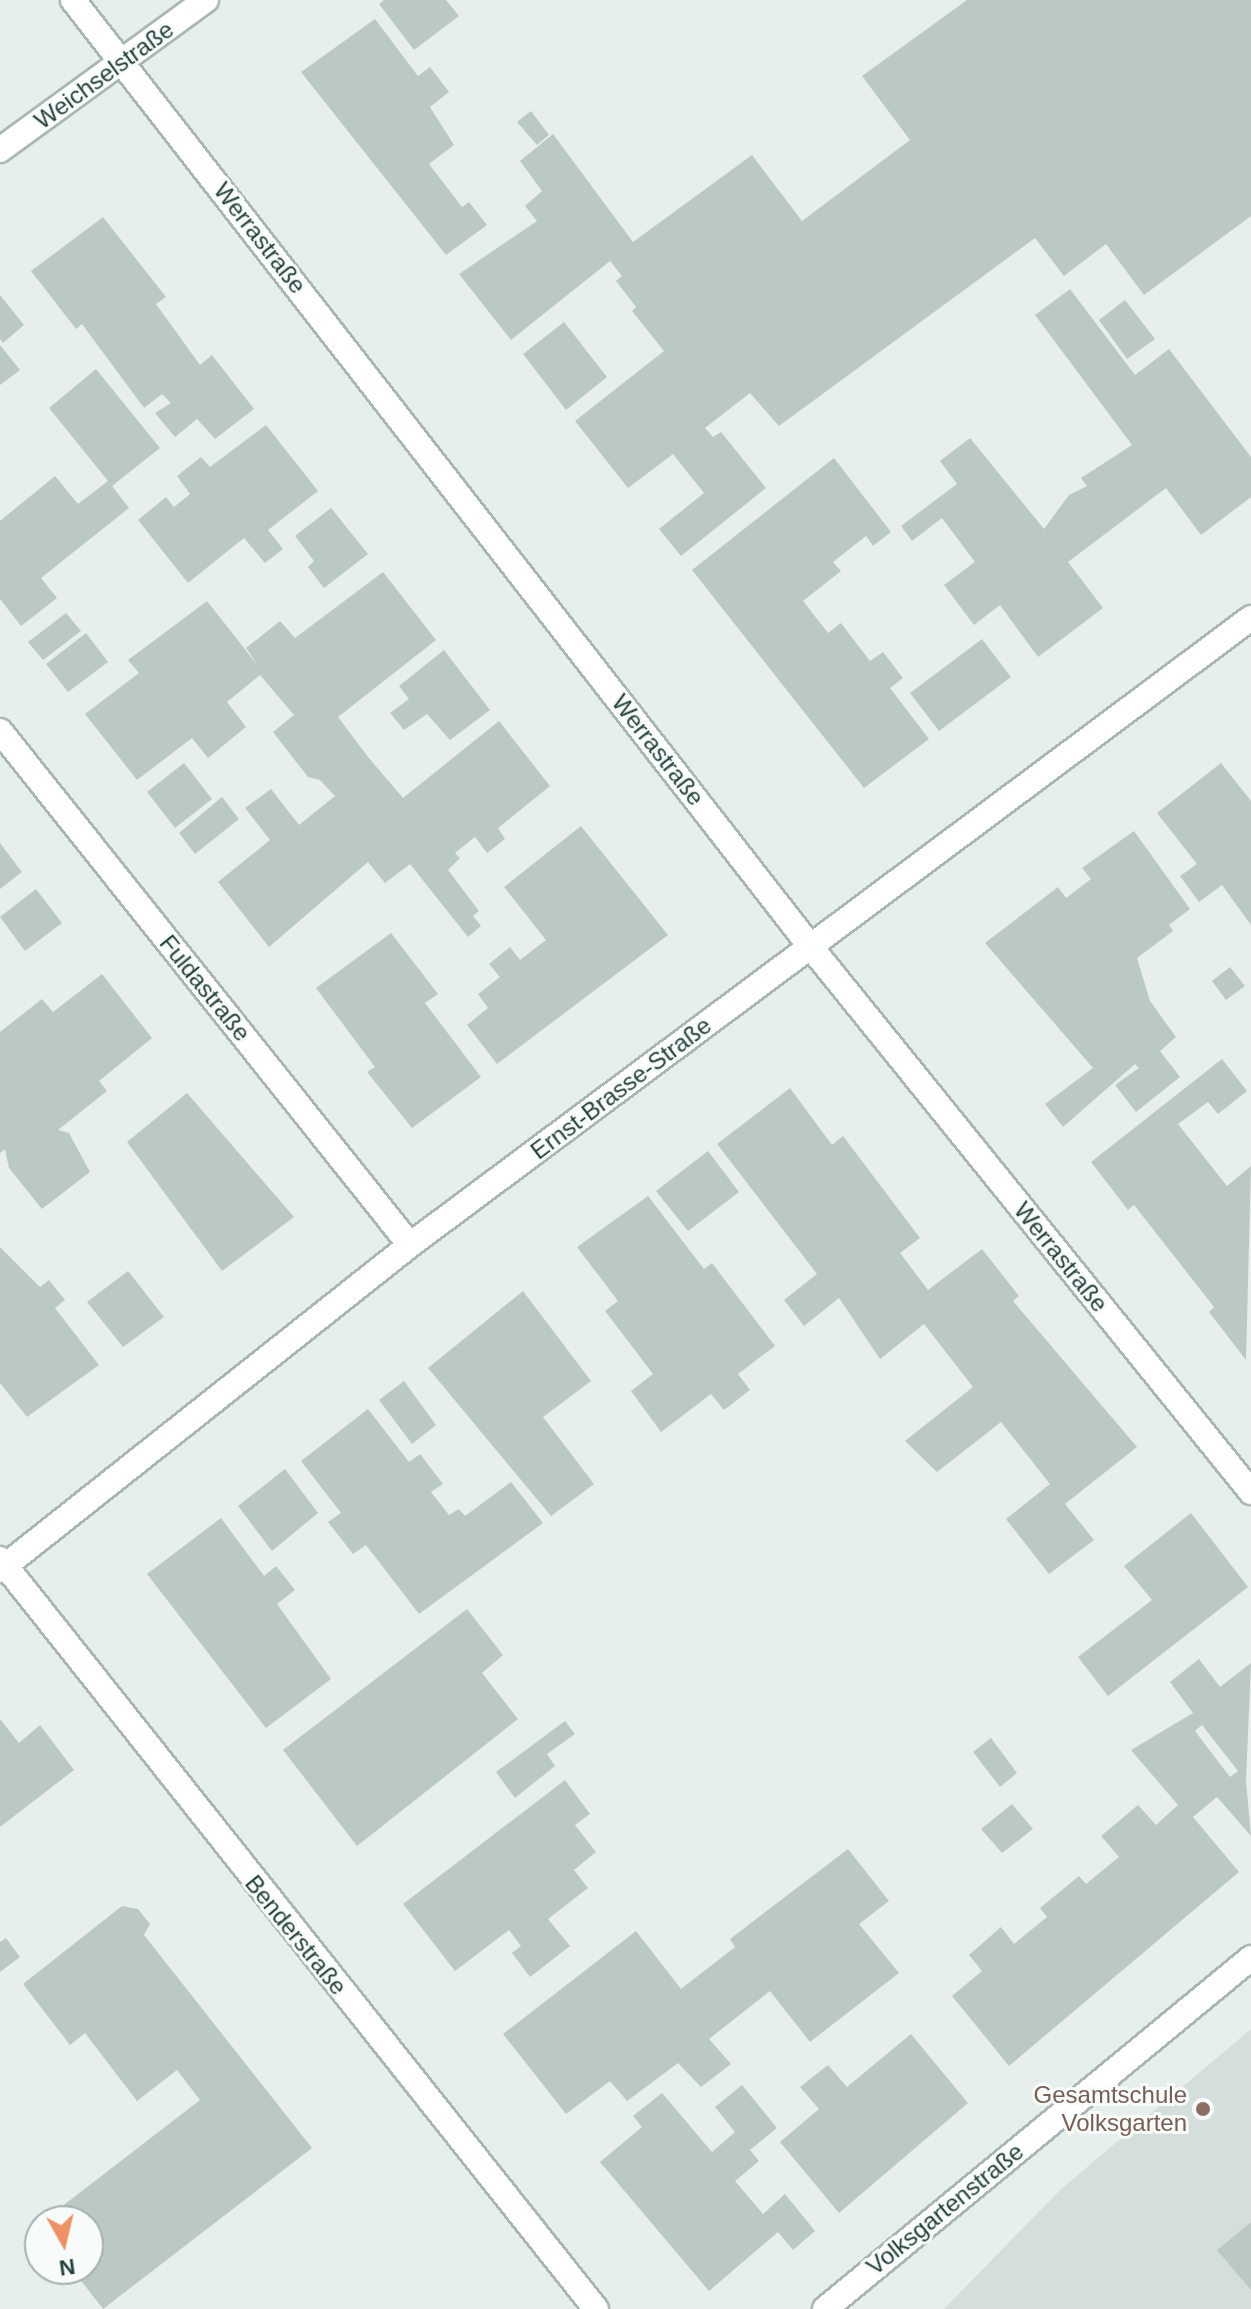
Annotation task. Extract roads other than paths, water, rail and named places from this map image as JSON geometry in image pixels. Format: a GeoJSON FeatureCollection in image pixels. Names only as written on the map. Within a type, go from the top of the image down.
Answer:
{"type":"FeatureCollection","features":[{"type":"Feature","properties":{"kind":"street","name":"Werrastraße"},"geometry":{"type":"LineString","coordinates":[[73,0],[810,946],[1251,1492]]}},
{"type":"Feature","properties":{"kind":"street","name":"Weichselstraße"},"geometry":{"type":"LineString","coordinates":[[0,150],[206,0]]}},
{"type":"Feature","properties":{"kind":"street","name":"Ernst-Brasse-Straße"},"geometry":{"type":"LineString","coordinates":[[2,1565],[410,1245],[1251,618]]}},
{"type":"Feature","properties":{"kind":"street","name":"Fuldastraße"},"geometry":{"type":"LineString","coordinates":[[0,731],[410,1245]]}},
{"type":"Feature","properties":{"kind":"street","name":"Benderstraße"},"geometry":{"type":"LineString","coordinates":[[2,1565],[596,2309]]}},
{"type":"Feature","properties":{"kind":"street","name":"Volksgartenstraße"},"geometry":{"type":"LineString","coordinates":[[825,2309],[1251,1958]]}},
{"type":"Feature","properties":{"kind":"place","name":"Gesamtschule Volksgarten"},"geometry":{"type":"Point","coordinates":[1203,2109]}}]}
